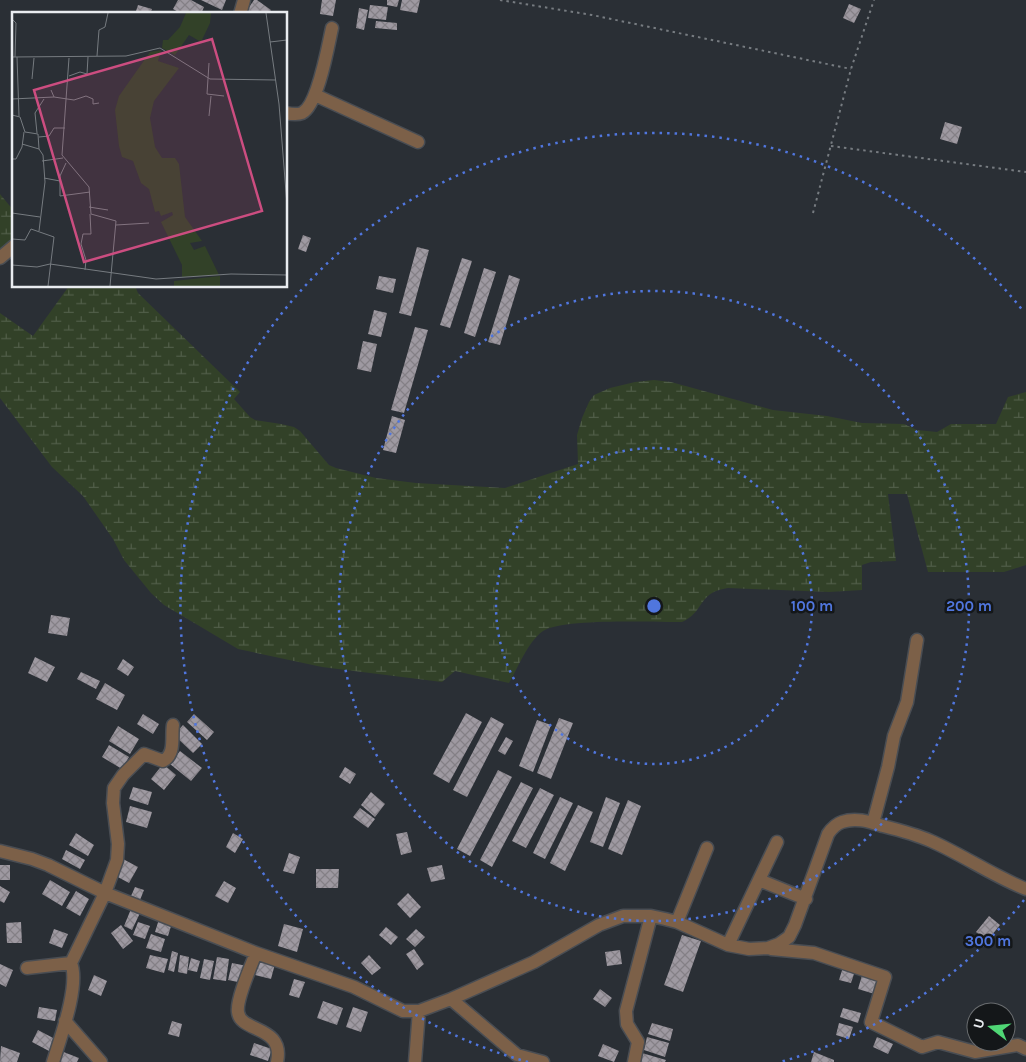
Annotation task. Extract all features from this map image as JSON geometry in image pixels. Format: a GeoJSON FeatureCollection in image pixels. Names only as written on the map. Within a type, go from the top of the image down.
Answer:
{"type":"FeatureCollection","features":[{"type":"Feature","properties":{"kind":"street"},"geometry":{"type":"LineString","coordinates":[[288,113],[297,114],[307,109],[315,95],[332,28]]}},
{"type":"Feature","properties":{"kind":"street"},"geometry":{"type":"LineString","coordinates":[[315,95],[418,142]]}},
{"type":"Feature","properties":{"kind":"street"},"geometry":{"type":"LineString","coordinates":[[0,258],[12,248]]}},
{"type":"Feature","properties":{"kind":"street"},"geometry":{"type":"LineString","coordinates":[[873,823],[894,736],[907,702],[917,640]]}},
{"type":"Feature","properties":{"kind":"street"},"geometry":{"type":"LineString","coordinates":[[53,1062],[74,985],[71,964],[104,893],[118,855],[113,816],[114,788],[123,775],[144,754],[163,761],[167,759],[172,751],[173,725]]}},
{"type":"Feature","properties":{"kind":"street"},"geometry":{"type":"LineString","coordinates":[[768,948],[779,944],[788,937],[806,899],[824,844],[834,826],[849,820],[860,820],[914,834],[1003,880],[1026,889]]}},
{"type":"Feature","properties":{"kind":"street"},"geometry":{"type":"LineString","coordinates":[[728,945],[777,842]]}},
{"type":"Feature","properties":{"kind":"street"},"geometry":{"type":"LineString","coordinates":[[676,922],[707,848]]}},
{"type":"Feature","properties":{"kind":"street"},"geometry":{"type":"LineString","coordinates":[[0,851],[48,865],[104,893],[256,953],[354,987],[403,1011],[420,1011],[451,999],[534,962],[600,925],[623,916],[652,916],[676,922],[728,945],[749,949],[768,948],[814,953],[885,977],[871,1022],[922,1047],[938,1042],[975,1052],[1018,1045],[1026,1049]]}},
{"type":"Feature","properties":{"kind":"street"},"geometry":{"type":"LineString","coordinates":[[759,880],[806,899]]}},
{"type":"Feature","properties":{"kind":"street"},"geometry":{"type":"LineString","coordinates":[[634,1062],[638,1042],[627,1024],[626,1011],[652,916]]}},
{"type":"Feature","properties":{"kind":"street"},"geometry":{"type":"LineString","coordinates":[[256,953],[239,1003],[238,1014],[241,1021],[261,1030],[271,1038],[278,1051],[276,1062]]}},
{"type":"Feature","properties":{"kind":"street"},"geometry":{"type":"LineString","coordinates":[[27,968],[71,964]]}},
{"type":"Feature","properties":{"kind":"street"},"geometry":{"type":"LineString","coordinates":[[451,999],[517,1055],[542,1062]]}},
{"type":"Feature","properties":{"kind":"street"},"geometry":{"type":"LineString","coordinates":[[415,1062],[420,1011]]}},
{"type":"Feature","properties":{"kind":"street"},"geometry":{"type":"LineString","coordinates":[[65,1021],[101,1062]]}},
{"type":"Feature","properties":{"kind":"path"},"geometry":{"type":"LineString","coordinates":[[500,0],[592,15],[851,69]]}},
{"type":"Feature","properties":{"kind":"path"},"geometry":{"type":"LineString","coordinates":[[813,213],[851,69],[874,0]]}},
{"type":"Feature","properties":{"kind":"path"},"geometry":{"type":"LineString","coordinates":[[831,146],[1026,172]]}},
{"type":"Feature","properties":{"kind":"green space"},"geometry":{"type":"Polygon","coordinates":[[[0,194],[12,209],[12,244],[0,256],[0,194]]]}},
{"type":"Feature","properties":{"kind":"green space"},"geometry":{"type":"Polygon","coordinates":[[[68,288],[136,288],[138,293],[240,392],[234,399],[250,417],[255,420],[294,427],[300,431],[329,465],[336,468],[376,478],[416,483],[505,488],[578,464],[577,435],[589,402],[594,395],[610,388],[635,382],[654,380],[671,382],[773,410],[827,416],[862,423],[904,424],[917,430],[937,432],[951,424],[996,424],[1008,397],[1026,392],[1026,565],[1004,572],[928,572],[907,494],[888,494],[896,561],[871,562],[862,565],[862,590],[829,592],[728,588],[712,593],[688,619],[682,622],[588,622],[553,627],[543,631],[532,642],[509,683],[455,671],[442,682],[322,667],[238,649],[164,605],[151,593],[124,560],[113,539],[83,496],[52,467],[0,398],[0,313],[33,336],[68,288]]]}},
{"type":"Feature","properties":{"kind":"building"},"geometry":{"type":"Polygon","coordinates":[[[178,0],[191,0],[204,7],[202,12],[178,12],[173,9],[178,0]]]}},
{"type":"Feature","properties":{"kind":"building"},"geometry":{"type":"Polygon","coordinates":[[[201,0],[226,0],[222,10],[201,0]]]}},
{"type":"Feature","properties":{"kind":"building"},"geometry":{"type":"Polygon","coordinates":[[[254,0],[257,0],[271,10],[270,12],[246,12],[254,0]]]}},
{"type":"Feature","properties":{"kind":"building"},"geometry":{"type":"Polygon","coordinates":[[[322,0],[336,0],[333,16],[320,14],[322,0]]]}},
{"type":"Feature","properties":{"kind":"building"},"geometry":{"type":"Polygon","coordinates":[[[387,0],[399,0],[397,7],[387,5],[387,0]]]}},
{"type":"Feature","properties":{"kind":"building"},"geometry":{"type":"Polygon","coordinates":[[[402,0],[420,0],[417,13],[400,10],[402,0]]]}},
{"type":"Feature","properties":{"kind":"building"},"geometry":{"type":"Polygon","coordinates":[[[849,4],[861,9],[854,23],[843,18],[849,4]]]}},
{"type":"Feature","properties":{"kind":"building"},"geometry":{"type":"Polygon","coordinates":[[[138,5],[152,9],[151,12],[136,12],[138,5]]]}},
{"type":"Feature","properties":{"kind":"building"},"geometry":{"type":"Polygon","coordinates":[[[370,5],[388,7],[386,20],[368,18],[370,5]]]}},
{"type":"Feature","properties":{"kind":"building"},"geometry":{"type":"Polygon","coordinates":[[[359,8],[368,10],[364,30],[356,28],[359,8]]]}},
{"type":"Feature","properties":{"kind":"building"},"geometry":{"type":"Polygon","coordinates":[[[376,21],[397,23],[397,30],[375,28],[376,21]]]}},
{"type":"Feature","properties":{"kind":"building"},"geometry":{"type":"Polygon","coordinates":[[[945,122],[962,127],[957,144],[940,139],[945,122]]]}},
{"type":"Feature","properties":{"kind":"building"},"geometry":{"type":"Polygon","coordinates":[[[303,235],[311,238],[306,252],[298,249],[303,235]]]}},
{"type":"Feature","properties":{"kind":"building"},"geometry":{"type":"Polygon","coordinates":[[[417,247],[429,250],[411,316],[399,313],[417,247]]]}},
{"type":"Feature","properties":{"kind":"building"},"geometry":{"type":"Polygon","coordinates":[[[462,258],[472,261],[450,328],[440,325],[462,258]]]}},
{"type":"Feature","properties":{"kind":"building"},"geometry":{"type":"Polygon","coordinates":[[[484,268],[496,272],[475,337],[464,333],[484,268]]]}},
{"type":"Feature","properties":{"kind":"building"},"geometry":{"type":"Polygon","coordinates":[[[509,275],[520,279],[500,345],[488,342],[509,275]]]}},
{"type":"Feature","properties":{"kind":"building"},"geometry":{"type":"Polygon","coordinates":[[[379,276],[396,279],[393,293],[376,289],[379,276]]]}},
{"type":"Feature","properties":{"kind":"building"},"geometry":{"type":"Polygon","coordinates":[[[374,310],[387,313],[381,337],[368,334],[374,310]]]}},
{"type":"Feature","properties":{"kind":"building"},"geometry":{"type":"Polygon","coordinates":[[[415,327],[428,330],[404,413],[391,410],[415,327]]]}},
{"type":"Feature","properties":{"kind":"building"},"geometry":{"type":"Polygon","coordinates":[[[363,341],[377,344],[371,372],[357,369],[363,341]]]}},
{"type":"Feature","properties":{"kind":"building"},"geometry":{"type":"Polygon","coordinates":[[[392,416],[405,420],[396,453],[383,450],[392,416]]]}},
{"type":"Feature","properties":{"kind":"building"},"geometry":{"type":"Polygon","coordinates":[[[51,615],[70,618],[67,636],[48,633],[51,615]]]}},
{"type":"Feature","properties":{"kind":"building"},"geometry":{"type":"Polygon","coordinates":[[[35,657],[55,667],[47,682],[28,673],[35,657]]]}},
{"type":"Feature","properties":{"kind":"building"},"geometry":{"type":"Polygon","coordinates":[[[123,659],[134,667],[128,676],[117,669],[123,659]]]}},
{"type":"Feature","properties":{"kind":"building"},"geometry":{"type":"Polygon","coordinates":[[[81,672],[100,681],[96,689],[77,679],[81,672]]]}},
{"type":"Feature","properties":{"kind":"building"},"geometry":{"type":"Polygon","coordinates":[[[105,683],[125,695],[117,710],[96,699],[105,683]]]}},
{"type":"Feature","properties":{"kind":"building"},"geometry":{"type":"Polygon","coordinates":[[[466,713],[482,722],[449,783],[433,774],[466,713]]]}},
{"type":"Feature","properties":{"kind":"building"},"geometry":{"type":"Polygon","coordinates":[[[143,714],[159,724],[153,734],[137,724],[143,714]]]}},
{"type":"Feature","properties":{"kind":"building"},"geometry":{"type":"Polygon","coordinates":[[[194,714],[214,732],[207,740],[187,722],[194,714]]]}},
{"type":"Feature","properties":{"kind":"building"},"geometry":{"type":"Polygon","coordinates":[[[491,717],[504,724],[467,797],[453,790],[491,717]]]}},
{"type":"Feature","properties":{"kind":"building"},"geometry":{"type":"Polygon","coordinates":[[[559,718],[573,723],[551,779],[537,773],[559,718]]]}},
{"type":"Feature","properties":{"kind":"building"},"geometry":{"type":"Polygon","coordinates":[[[537,720],[551,725],[533,772],[519,766],[537,720]]]}},
{"type":"Feature","properties":{"kind":"building"},"geometry":{"type":"Polygon","coordinates":[[[183,725],[202,744],[193,753],[174,735],[183,725]]]}},
{"type":"Feature","properties":{"kind":"building"},"geometry":{"type":"Polygon","coordinates":[[[118,726],[139,739],[130,754],[109,741],[118,726]]]}},
{"type":"Feature","properties":{"kind":"building"},"geometry":{"type":"Polygon","coordinates":[[[506,737],[513,741],[505,755],[498,751],[506,737]]]}},
{"type":"Feature","properties":{"kind":"building"},"geometry":{"type":"Polygon","coordinates":[[[109,745],[129,757],[122,769],[102,757],[109,745]]]}},
{"type":"Feature","properties":{"kind":"building"},"geometry":{"type":"Polygon","coordinates":[[[180,751],[202,768],[191,781],[170,764],[180,751]]]}},
{"type":"Feature","properties":{"kind":"building"},"geometry":{"type":"Polygon","coordinates":[[[163,764],[176,775],[164,790],[151,779],[163,764]]]}},
{"type":"Feature","properties":{"kind":"building"},"geometry":{"type":"Polygon","coordinates":[[[345,767],[356,774],[350,784],[339,777],[345,767]]]}},
{"type":"Feature","properties":{"kind":"building"},"geometry":{"type":"Polygon","coordinates":[[[498,770],[512,777],[470,856],[457,849],[498,770]]]}},
{"type":"Feature","properties":{"kind":"building"},"geometry":{"type":"Polygon","coordinates":[[[521,782],[533,788],[492,867],[480,860],[521,782]]]}},
{"type":"Feature","properties":{"kind":"building"},"geometry":{"type":"Polygon","coordinates":[[[133,787],[152,792],[148,805],[129,799],[133,787]]]}},
{"type":"Feature","properties":{"kind":"building"},"geometry":{"type":"Polygon","coordinates":[[[540,788],[554,795],[526,848],[512,841],[540,788]]]}},
{"type":"Feature","properties":{"kind":"building"},"geometry":{"type":"Polygon","coordinates":[[[371,792],[385,804],[375,817],[361,805],[371,792]]]}},
{"type":"Feature","properties":{"kind":"building"},"geometry":{"type":"Polygon","coordinates":[[[560,797],[573,803],[545,859],[533,853],[560,797]]]}},
{"type":"Feature","properties":{"kind":"building"},"geometry":{"type":"Polygon","coordinates":[[[606,797],[620,803],[603,847],[590,842],[606,797]]]}},
{"type":"Feature","properties":{"kind":"building"},"geometry":{"type":"Polygon","coordinates":[[[628,800],[641,806],[622,855],[608,849],[628,800]]]}},
{"type":"Feature","properties":{"kind":"building"},"geometry":{"type":"Polygon","coordinates":[[[578,805],[593,812],[565,871],[550,863],[578,805]]]}},
{"type":"Feature","properties":{"kind":"building"},"geometry":{"type":"Polygon","coordinates":[[[130,806],[152,812],[147,828],[126,822],[130,806]]]}},
{"type":"Feature","properties":{"kind":"building"},"geometry":{"type":"Polygon","coordinates":[[[360,808],[375,819],[368,828],[353,817],[360,808]]]}},
{"type":"Feature","properties":{"kind":"building"},"geometry":{"type":"Polygon","coordinates":[[[407,832],[412,852],[401,855],[396,834],[407,832]]]}},
{"type":"Feature","properties":{"kind":"building"},"geometry":{"type":"Polygon","coordinates":[[[76,833],[94,845],[88,856],[69,845],[76,833]]]}},
{"type":"Feature","properties":{"kind":"building"},"geometry":{"type":"Polygon","coordinates":[[[233,833],[243,839],[235,853],[226,847],[233,833]]]}},
{"type":"Feature","properties":{"kind":"building"},"geometry":{"type":"Polygon","coordinates":[[[66,850],[85,860],[80,869],[62,859],[66,850]]]}},
{"type":"Feature","properties":{"kind":"building"},"geometry":{"type":"Polygon","coordinates":[[[289,853],[300,857],[294,874],[283,871],[289,853]]]}},
{"type":"Feature","properties":{"kind":"building"},"geometry":{"type":"Polygon","coordinates":[[[123,859],[138,867],[129,883],[114,875],[123,859]]]}},
{"type":"Feature","properties":{"kind":"building"},"geometry":{"type":"Polygon","coordinates":[[[0,865],[10,865],[10,880],[0,880],[0,865]]]}},
{"type":"Feature","properties":{"kind":"building"},"geometry":{"type":"Polygon","coordinates":[[[442,865],[445,879],[431,882],[427,868],[442,865]]]}},
{"type":"Feature","properties":{"kind":"building"},"geometry":{"type":"Polygon","coordinates":[[[316,869],[339,869],[338,888],[316,888],[316,869]]]}},
{"type":"Feature","properties":{"kind":"building"},"geometry":{"type":"Polygon","coordinates":[[[50,880],[70,892],[62,906],[42,894],[50,880]]]}},
{"type":"Feature","properties":{"kind":"building"},"geometry":{"type":"Polygon","coordinates":[[[224,881],[236,888],[228,903],[215,896],[224,881]]]}},
{"type":"Feature","properties":{"kind":"building"},"geometry":{"type":"Polygon","coordinates":[[[0,886],[10,892],[4,903],[0,901],[0,886]]]}},
{"type":"Feature","properties":{"kind":"building"},"geometry":{"type":"Polygon","coordinates":[[[135,887],[144,890],[140,900],[131,896],[135,887]]]}},
{"type":"Feature","properties":{"kind":"building"},"geometry":{"type":"Polygon","coordinates":[[[76,891],[89,899],[80,916],[66,908],[76,891]]]}},
{"type":"Feature","properties":{"kind":"building"},"geometry":{"type":"Polygon","coordinates":[[[408,893],[421,907],[410,918],[397,904],[408,893]]]}},
{"type":"Feature","properties":{"kind":"building"},"geometry":{"type":"Polygon","coordinates":[[[131,909],[140,913],[132,930],[124,926],[131,909]]]}},
{"type":"Feature","properties":{"kind":"building"},"geometry":{"type":"Polygon","coordinates":[[[989,916],[1000,925],[987,941],[976,932],[989,916]]]}},
{"type":"Feature","properties":{"kind":"building"},"geometry":{"type":"Polygon","coordinates":[[[159,919],[172,923],[168,936],[155,932],[159,919]]]}},
{"type":"Feature","properties":{"kind":"building"},"geometry":{"type":"Polygon","coordinates":[[[21,922],[22,943],[7,943],[6,923],[21,922]]]}},
{"type":"Feature","properties":{"kind":"building"},"geometry":{"type":"Polygon","coordinates":[[[138,922],[150,926],[145,939],[133,935],[138,922]]]}},
{"type":"Feature","properties":{"kind":"building"},"geometry":{"type":"Polygon","coordinates":[[[284,924],[303,929],[297,952],[278,946],[284,924]]]}},
{"type":"Feature","properties":{"kind":"building"},"geometry":{"type":"Polygon","coordinates":[[[121,925],[133,941],[123,949],[111,933],[121,925]]]}},
{"type":"Feature","properties":{"kind":"building"},"geometry":{"type":"Polygon","coordinates":[[[386,927],[398,937],[391,945],[379,935],[386,927]]]}},
{"type":"Feature","properties":{"kind":"building"},"geometry":{"type":"Polygon","coordinates":[[[54,929],[68,934],[62,948],[49,943],[54,929]]]}},
{"type":"Feature","properties":{"kind":"building"},"geometry":{"type":"Polygon","coordinates":[[[416,929],[425,937],[415,947],[406,939],[416,929]]]}},
{"type":"Feature","properties":{"kind":"building"},"geometry":{"type":"Polygon","coordinates":[[[151,934],[165,939],[161,952],[146,948],[151,934]]]}},
{"type":"Feature","properties":{"kind":"building"},"geometry":{"type":"Polygon","coordinates":[[[682,935],[701,941],[683,992],[664,985],[682,935]]]}},
{"type":"Feature","properties":{"kind":"building"},"geometry":{"type":"Polygon","coordinates":[[[414,949],[424,964],[417,970],[406,954],[414,949]]]}},
{"type":"Feature","properties":{"kind":"building"},"geometry":{"type":"Polygon","coordinates":[[[620,950],[622,964],[607,966],[605,952],[620,950]]]}},
{"type":"Feature","properties":{"kind":"building"},"geometry":{"type":"Polygon","coordinates":[[[172,951],[178,953],[174,972],[168,970],[172,951]]]}},
{"type":"Feature","properties":{"kind":"building"},"geometry":{"type":"Polygon","coordinates":[[[150,955],[168,959],[164,973],[146,968],[150,955]]]}},
{"type":"Feature","properties":{"kind":"building"},"geometry":{"type":"Polygon","coordinates":[[[180,955],[189,957],[187,974],[178,972],[180,955]]]}},
{"type":"Feature","properties":{"kind":"building"},"geometry":{"type":"Polygon","coordinates":[[[369,955],[381,968],[372,975],[361,963],[369,955]]]}},
{"type":"Feature","properties":{"kind":"building"},"geometry":{"type":"Polygon","coordinates":[[[217,957],[229,959],[226,981],[213,979],[217,957]]]}},
{"type":"Feature","properties":{"kind":"building"},"geometry":{"type":"Polygon","coordinates":[[[191,958],[200,961],[197,972],[188,970],[191,958]]]}},
{"type":"Feature","properties":{"kind":"building"},"geometry":{"type":"Polygon","coordinates":[[[204,959],[214,961],[210,980],[200,978],[204,959]]]}},
{"type":"Feature","properties":{"kind":"building"},"geometry":{"type":"Polygon","coordinates":[[[259,960],[275,964],[271,979],[255,975],[259,960]]]}},
{"type":"Feature","properties":{"kind":"building"},"geometry":{"type":"Polygon","coordinates":[[[232,963],[247,966],[243,983],[228,980],[232,963]]]}},
{"type":"Feature","properties":{"kind":"building"},"geometry":{"type":"Polygon","coordinates":[[[0,964],[13,970],[6,987],[0,984],[0,964]]]}},
{"type":"Feature","properties":{"kind":"building"},"geometry":{"type":"Polygon","coordinates":[[[843,967],[855,971],[851,983],[839,980],[843,967]]]}},
{"type":"Feature","properties":{"kind":"building"},"geometry":{"type":"Polygon","coordinates":[[[863,972],[873,975],[868,992],[858,989],[863,972]]]}},
{"type":"Feature","properties":{"kind":"building"},"geometry":{"type":"Polygon","coordinates":[[[94,975],[107,981],[101,996],[88,990],[94,975]]]}},
{"type":"Feature","properties":{"kind":"building"},"geometry":{"type":"Polygon","coordinates":[[[873,975],[883,978],[878,995],[868,992],[873,975]]]}},
{"type":"Feature","properties":{"kind":"building"},"geometry":{"type":"Polygon","coordinates":[[[294,979],[305,982],[299,998],[289,995],[294,979]]]}},
{"type":"Feature","properties":{"kind":"building"},"geometry":{"type":"Polygon","coordinates":[[[600,989],[612,998],[605,1007],[593,999],[600,989]]]}},
{"type":"Feature","properties":{"kind":"building"},"geometry":{"type":"Polygon","coordinates":[[[323,1001],[343,1008],[337,1025],[317,1018],[323,1001]]]}},
{"type":"Feature","properties":{"kind":"building"},"geometry":{"type":"Polygon","coordinates":[[[39,1007],[57,1010],[55,1021],[37,1018],[39,1007]]]}},
{"type":"Feature","properties":{"kind":"building"},"geometry":{"type":"Polygon","coordinates":[[[353,1007],[368,1012],[361,1032],[346,1027],[353,1007]]]}},
{"type":"Feature","properties":{"kind":"building"},"geometry":{"type":"Polygon","coordinates":[[[843,1008],[861,1013],[858,1023],[840,1017],[843,1008]]]}},
{"type":"Feature","properties":{"kind":"building"},"geometry":{"type":"Polygon","coordinates":[[[172,1021],[182,1024],[179,1037],[168,1034],[172,1021]]]}},
{"type":"Feature","properties":{"kind":"building"},"geometry":{"type":"Polygon","coordinates":[[[652,1023],[673,1029],[670,1041],[648,1034],[652,1023]]]}},
{"type":"Feature","properties":{"kind":"building"},"geometry":{"type":"Polygon","coordinates":[[[839,1023],[853,1027],[849,1039],[836,1035],[839,1023]]]}},
{"type":"Feature","properties":{"kind":"building"},"geometry":{"type":"Polygon","coordinates":[[[38,1030],[55,1039],[49,1051],[32,1042],[38,1030]]]}},
{"type":"Feature","properties":{"kind":"building"},"geometry":{"type":"Polygon","coordinates":[[[647,1037],[669,1043],[665,1057],[644,1050],[647,1037]]]}},
{"type":"Feature","properties":{"kind":"building"},"geometry":{"type":"Polygon","coordinates":[[[877,1037],[893,1044],[888,1054],[873,1047],[877,1037]]]}},
{"type":"Feature","properties":{"kind":"building"},"geometry":{"type":"Polygon","coordinates":[[[254,1043],[272,1049],[268,1061],[250,1055],[254,1043]]]}},
{"type":"Feature","properties":{"kind":"building"},"geometry":{"type":"Polygon","coordinates":[[[603,1044],[619,1051],[614,1062],[598,1056],[603,1044]]]}},
{"type":"Feature","properties":{"kind":"building"},"geometry":{"type":"Polygon","coordinates":[[[1,1046],[20,1053],[17,1062],[0,1062],[1,1046]]]}},
{"type":"Feature","properties":{"kind":"building"},"geometry":{"type":"Polygon","coordinates":[[[61,1051],[79,1058],[77,1062],[57,1062],[61,1051]]]}},
{"type":"Feature","properties":{"kind":"building"},"geometry":{"type":"Polygon","coordinates":[[[814,1052],[834,1060],[834,1062],[811,1062],[814,1052]]]}},
{"type":"Feature","properties":{"kind":"building"},"geometry":{"type":"Polygon","coordinates":[[[642,1053],[666,1060],[665,1062],[640,1062],[642,1053]]]}}]}
